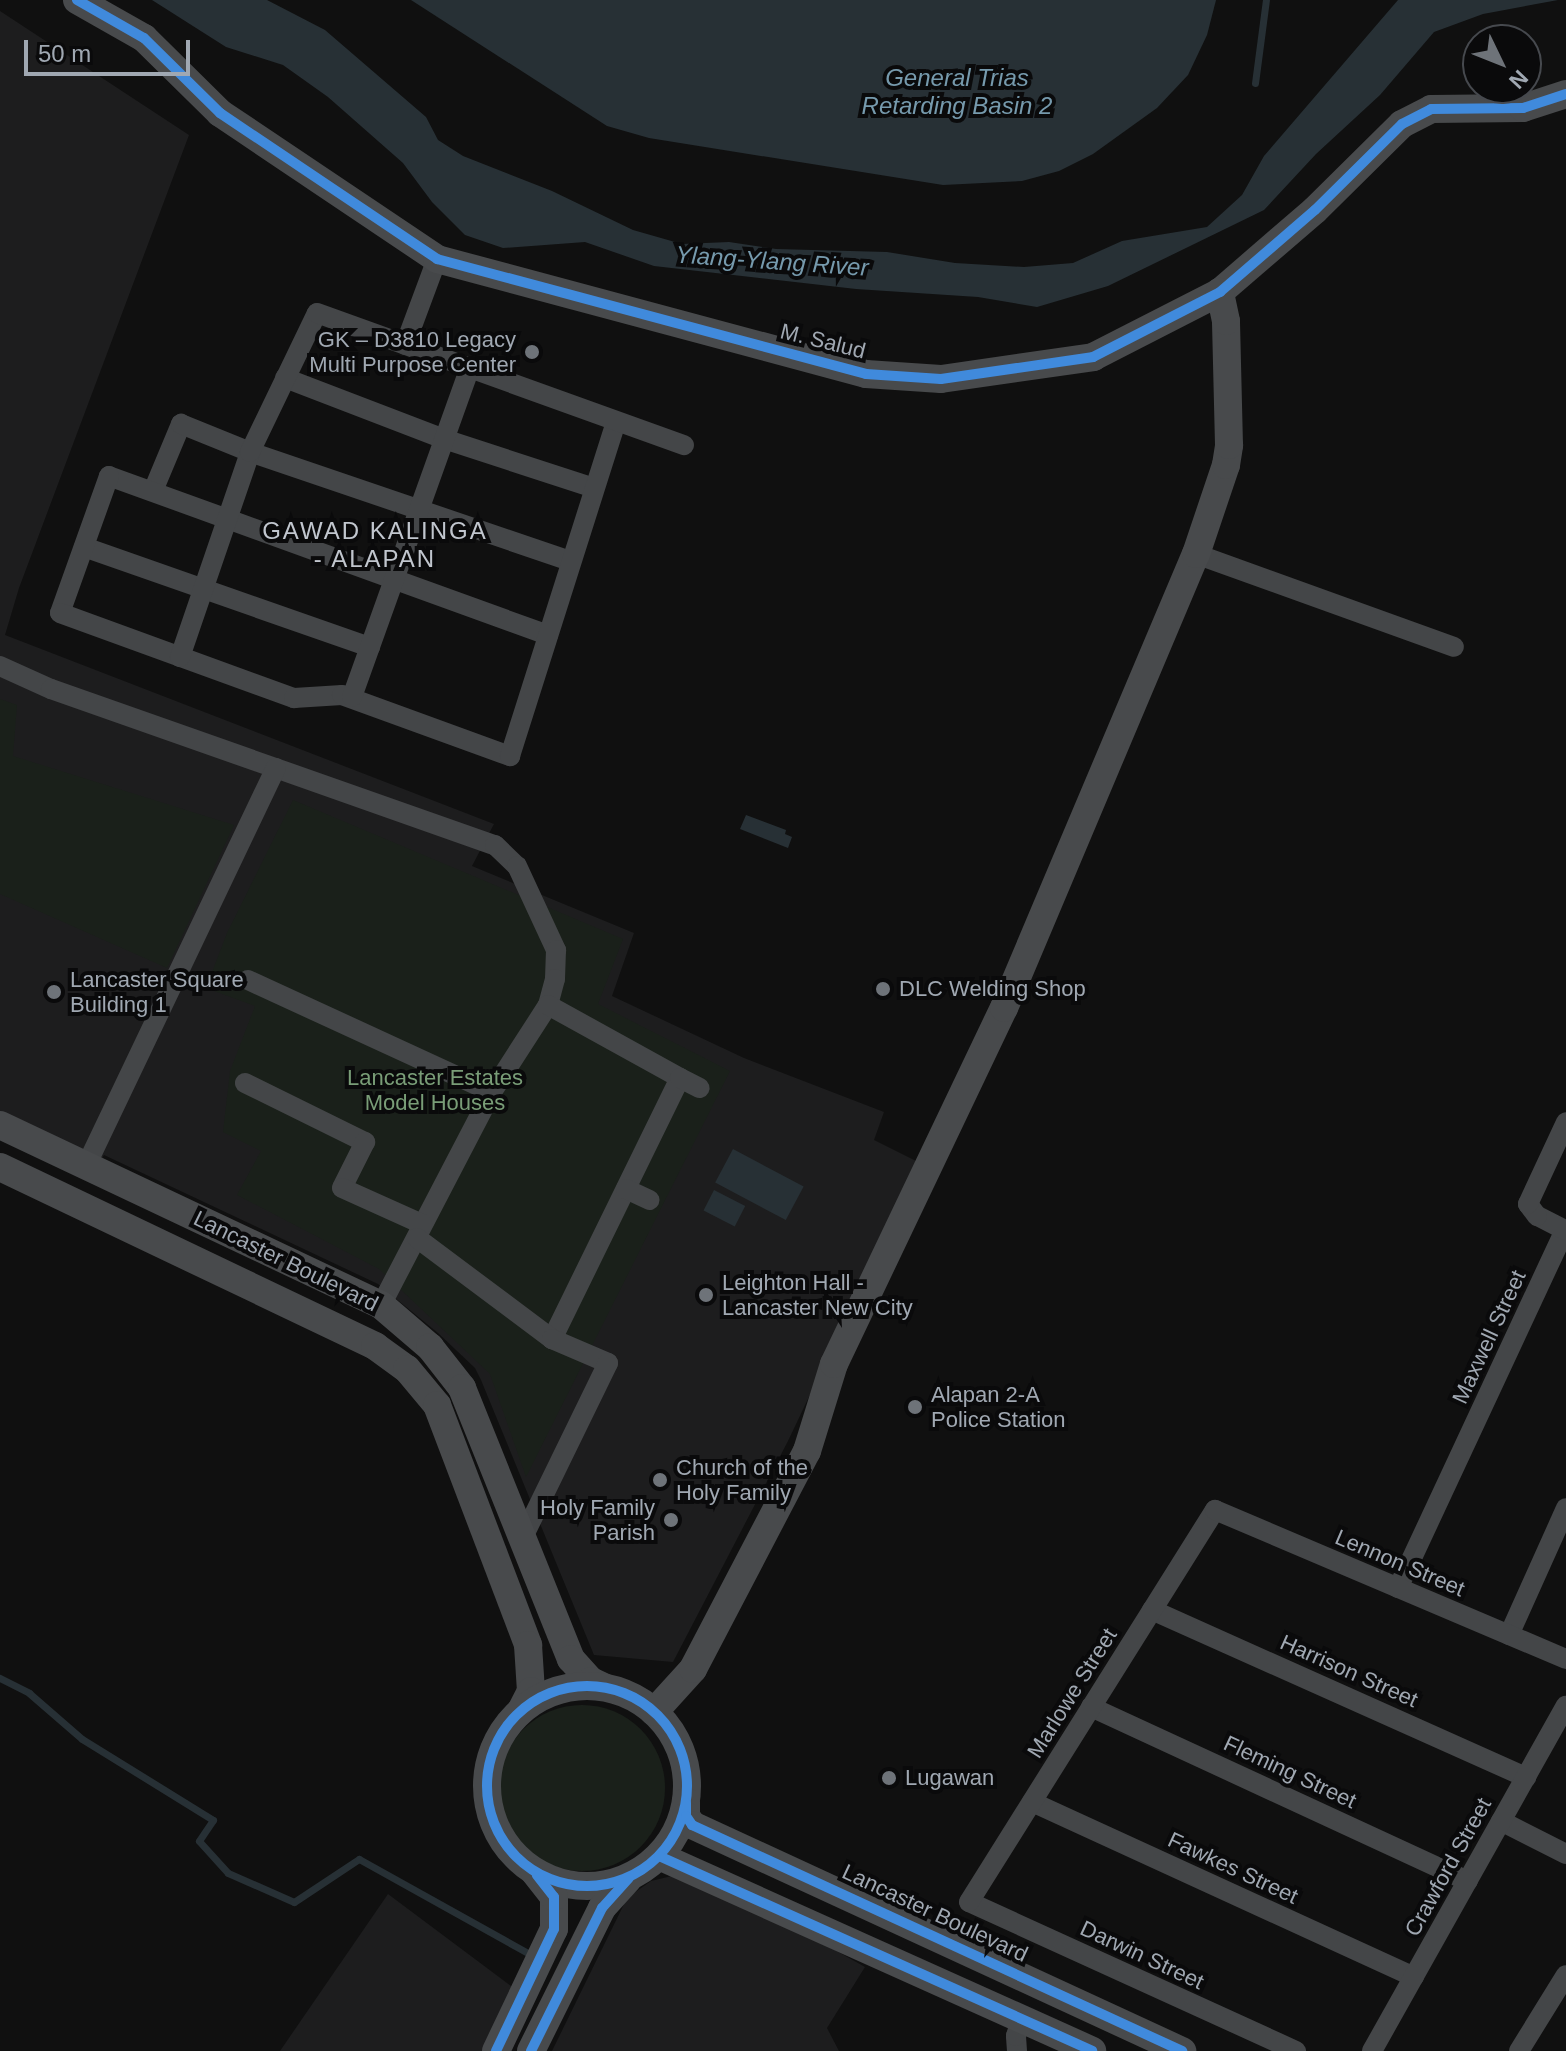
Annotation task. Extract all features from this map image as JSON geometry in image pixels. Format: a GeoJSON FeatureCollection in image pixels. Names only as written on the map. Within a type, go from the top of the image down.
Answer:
{"type":"FeatureCollection","features":[{"type":"Feature","properties":{"kind":"main road","name":"M. Salud"},"geometry":{"type":"LineString","coordinates":[[77,0],[144,38],[220,113],[437,259],[866,374],[941,379],[1093,357],[1220,292],[1315,210],[1402,124],[1431,109],[1523,108],[1566,94]]}},
{"type":"Feature","properties":{"kind":"main road"},"geometry":{"type":"LineString","coordinates":[[654,1712],[693,1669],[807,1451],[834,1364],[1004,1008],[1196,554],[1226,465],[1229,445],[1226,321],[1220,292]]}},
{"type":"Feature","properties":{"kind":"main road","name":"Lancaster Boulevard"},"geometry":{"type":"LineString","coordinates":[[0,1125],[381,1305],[430,1347],[462,1388],[571,1659],[591,1681],[604,1687]]}},
{"type":"Feature","properties":{"kind":"main road","name":"Lancaster Boulevard"},"geometry":{"type":"LineString","coordinates":[[0,1167],[375,1346],[407,1369],[437,1405],[528,1645],[531,1691],[522,1709]]}},
{"type":"Feature","properties":{"kind":"main road"},"geometry":{"type":"LineString","coordinates":[[496,2051],[554,1929],[554,1897],[534,1872],[513,1855],[498,1833],[488,1807],[486,1780],[492,1754],[504,1730],[522,1709],[561,1689],[604,1687],[639,1700],[671,1731],[682,1753],[687,1777],[686,1802],[680,1822],[659,1856],[631,1876],[602,1908],[531,2051]]}},
{"type":"Feature","properties":{"kind":"main road","name":"Lancaster Boulevard"},"geometry":{"type":"LineString","coordinates":[[686,1802],[686,1816],[692,1825],[1182,2051]]}},
{"type":"Feature","properties":{"kind":"main road"},"geometry":{"type":"LineString","coordinates":[[659,1856],[1021,2020],[1060,2045],[1092,2051]]}},
{"type":"Feature","properties":{"kind":"main road"},"geometry":{"type":"LineString","coordinates":[[534,1872],[565,1885],[599,1886],[631,1876]]}},
{"type":"Feature","properties":{"kind":"street"},"geometry":{"type":"LineString","coordinates":[[405,345],[437,259]]}},
{"type":"Feature","properties":{"kind":"street"},"geometry":{"type":"LineString","coordinates":[[180,657],[250,452],[317,313],[684,445]]}},
{"type":"Feature","properties":{"kind":"street"},"geometry":{"type":"LineString","coordinates":[[352,697],[470,368]]}},
{"type":"Feature","properties":{"kind":"street"},"geometry":{"type":"LineString","coordinates":[[285,378],[444,439],[594,488]]}},
{"type":"Feature","properties":{"kind":"street"},"geometry":{"type":"LineString","coordinates":[[548,635],[109,476],[60,613],[294,698],[352,697],[510,756],[616,421]]}},
{"type":"Feature","properties":{"kind":"street"},"geometry":{"type":"LineString","coordinates":[[153,491],[181,424],[250,452],[571,561]]}},
{"type":"Feature","properties":{"kind":"street"},"geometry":{"type":"LineString","coordinates":[[84,547],[370,647]]}},
{"type":"Feature","properties":{"kind":"street"},"geometry":{"type":"LineString","coordinates":[[1196,554],[1454,647]]}},
{"type":"Feature","properties":{"kind":"street"},"geometry":{"type":"LineString","coordinates":[[0,666],[51,689],[495,845],[517,866],[556,950],[555,979],[548,1005],[492,1092],[381,1305]]}},
{"type":"Feature","properties":{"kind":"street"},"geometry":{"type":"LineString","coordinates":[[86,1166],[276,768]]}},
{"type":"Feature","properties":{"kind":"street"},"geometry":{"type":"LineString","coordinates":[[248,980],[492,1092]]}},
{"type":"Feature","properties":{"kind":"street"},"geometry":{"type":"LineString","coordinates":[[548,1005],[700,1088]]}},
{"type":"Feature","properties":{"kind":"street"},"geometry":{"type":"LineString","coordinates":[[552,1339],[680,1078]]}},
{"type":"Feature","properties":{"kind":"street"},"geometry":{"type":"LineString","coordinates":[[245,1083],[365,1142],[342,1188],[420,1231],[552,1339],[608,1363],[523,1537]]}},
{"type":"Feature","properties":{"kind":"street","name":"Maxwell Street"},"geometry":{"type":"LineString","coordinates":[[1398,1588],[1565,1230],[1537,1216],[1528,1204],[1566,1122]]}},
{"type":"Feature","properties":{"kind":"street"},"geometry":{"type":"LineString","coordinates":[[626,1189],[650,1200]]}},
{"type":"Feature","properties":{"kind":"street"},"geometry":{"type":"LineString","coordinates":[[1509,1635],[1566,1508]]}},
{"type":"Feature","properties":{"kind":"street","name":"Lennon Street"},"geometry":{"type":"LineString","coordinates":[[1215,1510],[1566,1659]]}},
{"type":"Feature","properties":{"kind":"street","name":"Marlowe Street"},"geometry":{"type":"LineString","coordinates":[[969,1902],[1215,1510]]}},
{"type":"Feature","properties":{"kind":"street","name":"Harrison Street"},"geometry":{"type":"LineString","coordinates":[[1152,1610],[1526,1777]]}},
{"type":"Feature","properties":{"kind":"street","name":"Crawford Street"},"geometry":{"type":"LineString","coordinates":[[1372,2051],[1566,1706]]}},
{"type":"Feature","properties":{"kind":"street","name":"Fleming Street"},"geometry":{"type":"LineString","coordinates":[[1091,1707],[1468,1881]]}},
{"type":"Feature","properties":{"kind":"street","name":"Fawkes Street"},"geometry":{"type":"LineString","coordinates":[[1032,1802],[1414,1977]]}},
{"type":"Feature","properties":{"kind":"street"},"geometry":{"type":"LineString","coordinates":[[1501,1821],[1566,1854]]}},
{"type":"Feature","properties":{"kind":"street","name":"Darwin Street"},"geometry":{"type":"LineString","coordinates":[[969,1902],[1296,2051]]}},
{"type":"Feature","properties":{"kind":"street"},"geometry":{"type":"LineString","coordinates":[[1519,2051],[1566,1975]]}},
{"type":"Feature","properties":{"kind":"street"},"geometry":{"type":"LineString","coordinates":[[1017,2051],[1016,2036],[1021,2020]]}},
{"type":"Feature","properties":{"kind":"shaded area"},"geometry":{"type":"Polygon","coordinates":[[[0,11],[189,135],[19,588],[5,635],[494,824],[472,866],[634,933],[612,996],[744,1058],[884,1112],[874,1140],[920,1163],[788,1441],[673,1662],[594,1655],[475,1368],[378,1284],[104,1155],[100,1162],[0,1113],[0,11]]]}},
{"type":"Feature","properties":{"kind":"shaded area"},"geometry":{"type":"Polygon","coordinates":[[[676,1875],[810,1936],[865,1967],[827,2028],[839,2051],[552,2051],[627,1898],[651,1881],[676,1875]]]}},
{"type":"Feature","properties":{"kind":"shaded area"},"geometry":{"type":"Polygon","coordinates":[[[388,1894],[515,1989],[483,2051],[280,2051],[388,1894]]]}},
{"type":"Feature","properties":{"kind":"green space"},"geometry":{"type":"Polygon","coordinates":[[[0,699],[17,705],[13,756],[234,825],[167,968],[0,894],[0,699]]]}},
{"type":"Feature","properties":{"kind":"green space","name":"Lancaster Estates Model Houses"},"geometry":{"type":"Polygon","coordinates":[[[293,800],[623,939],[598,1004],[730,1071],[526,1477],[490,1374],[379,1269],[237,1195],[261,1151],[223,1132],[230,1071],[255,1006],[206,988],[227,933],[293,800]]]}},
{"type":"Feature","properties":{"kind":"green space"},"geometry":{"type":"Polygon","coordinates":[[[582,1705],[614,1711],[641,1729],[659,1756],[665,1788],[659,1820],[641,1847],[614,1865],[582,1871],[550,1865],[523,1847],[505,1820],[499,1788],[505,1756],[523,1729],[550,1711],[582,1705]]]}},
{"type":"Feature","properties":{"kind":"water","name":"Ylang-Ylang River"},"geometry":{"type":"Polygon","coordinates":[[[152,0],[267,0],[325,30],[426,117],[438,140],[463,156],[552,191],[633,230],[682,244],[729,242],[776,249],[887,252],[955,263],[1024,267],[1073,263],[1122,241],[1207,227],[1242,195],[1264,156],[1398,0],[1558,0],[1483,14],[1434,32],[1380,95],[1316,154],[1264,210],[1108,286],[1037,307],[978,297],[856,289],[654,266],[585,242],[503,248],[465,235],[432,202],[403,163],[328,97],[283,65],[226,47],[152,0]]]}},
{"type":"Feature","properties":{"kind":"water","name":"General Trias Retarding Basin 2"},"geometry":{"type":"Polygon","coordinates":[[[411,0],[1216,0],[1207,35],[1188,75],[1157,108],[1093,154],[1059,171],[1022,181],[943,185],[649,138],[607,126],[411,0]]]}},
{"type":"Feature","properties":{"kind":"water"},"geometry":{"type":"Polygon","coordinates":[[[746,815],[786,830],[785,834],[792,837],[788,848],[740,829],[746,815]]]}},
{"type":"Feature","properties":{"kind":"water"},"geometry":{"type":"Polygon","coordinates":[[[733,1149],[804,1187],[786,1220],[715,1183],[733,1149]]]}},
{"type":"Feature","properties":{"kind":"water"},"geometry":{"type":"Polygon","coordinates":[[[714,1190],[745,1206],[735,1226],[704,1210],[714,1190]]]}},
{"type":"Feature","properties":{"kind":"waterway"},"geometry":{"type":"LineString","coordinates":[[1255,83],[1266,0]]}},
{"type":"Feature","properties":{"kind":"waterway"},"geometry":{"type":"LineString","coordinates":[[0,1678],[29,1693],[82,1739],[213,1820],[199,1841],[228,1873],[294,1902],[359,1859],[535,1957]]}},
{"type":"Feature","properties":{"kind":"cycle path"},"geometry":{"type":"LineString","coordinates":[[77,0],[144,38],[220,113],[437,259],[866,374],[941,379],[1093,357],[1220,292],[1315,210],[1402,124],[1431,109],[1523,108],[1566,94]]}},
{"type":"Feature","properties":{"kind":"cycle path"},"geometry":{"type":"LineString","coordinates":[[587,1686],[625,1694],[658,1715],[679,1748],[687,1786],[679,1824],[658,1857],[625,1878],[587,1886],[549,1878],[516,1857],[495,1824],[487,1786],[495,1748],[516,1715],[549,1694],[587,1686]]}},
{"type":"Feature","properties":{"kind":"cycle path"},"geometry":{"type":"LineString","coordinates":[[686,1803],[686,1816],[692,1825],[1182,2051]]}},
{"type":"Feature","properties":{"kind":"cycle path"},"geometry":{"type":"LineString","coordinates":[[659,1856],[1092,2051]]}},
{"type":"Feature","properties":{"kind":"cycle path"},"geometry":{"type":"LineString","coordinates":[[496,2051],[554,1929],[554,1897],[537,1875]]}},
{"type":"Feature","properties":{"kind":"cycle path"},"geometry":{"type":"LineString","coordinates":[[531,2051],[602,1908],[629,1878]]}},
{"type":"Feature","properties":{"kind":"place","name":"GK – D3810 Legacy Multi Purpose Center"},"geometry":{"type":"Point","coordinates":[532,352]}},
{"type":"Feature","properties":{"kind":"place","name":"DLC Welding Shop"},"geometry":{"type":"Point","coordinates":[883,989]}},
{"type":"Feature","properties":{"kind":"place","name":"Lancaster Square Building 1"},"geometry":{"type":"Point","coordinates":[54,992]}},
{"type":"Feature","properties":{"kind":"place","name":"Leighton Hall - Lancaster New City"},"geometry":{"type":"Point","coordinates":[706,1295]}},
{"type":"Feature","properties":{"kind":"place","name":"Alapan 2-A Police Station"},"geometry":{"type":"Point","coordinates":[915,1407]}},
{"type":"Feature","properties":{"kind":"place","name":"Church of the Holy Family"},"geometry":{"type":"Point","coordinates":[660,1480]}},
{"type":"Feature","properties":{"kind":"place","name":"Holy Family Parish"},"geometry":{"type":"Point","coordinates":[671,1520]}},
{"type":"Feature","properties":{"kind":"place","name":"Lugawan"},"geometry":{"type":"Point","coordinates":[889,1778]}},
{"type":"Feature","properties":{"kind":"district","name":"GAWAD KALINGA - ALAPAN"},"geometry":{"type":"Point","coordinates":[375,545]}}]}
